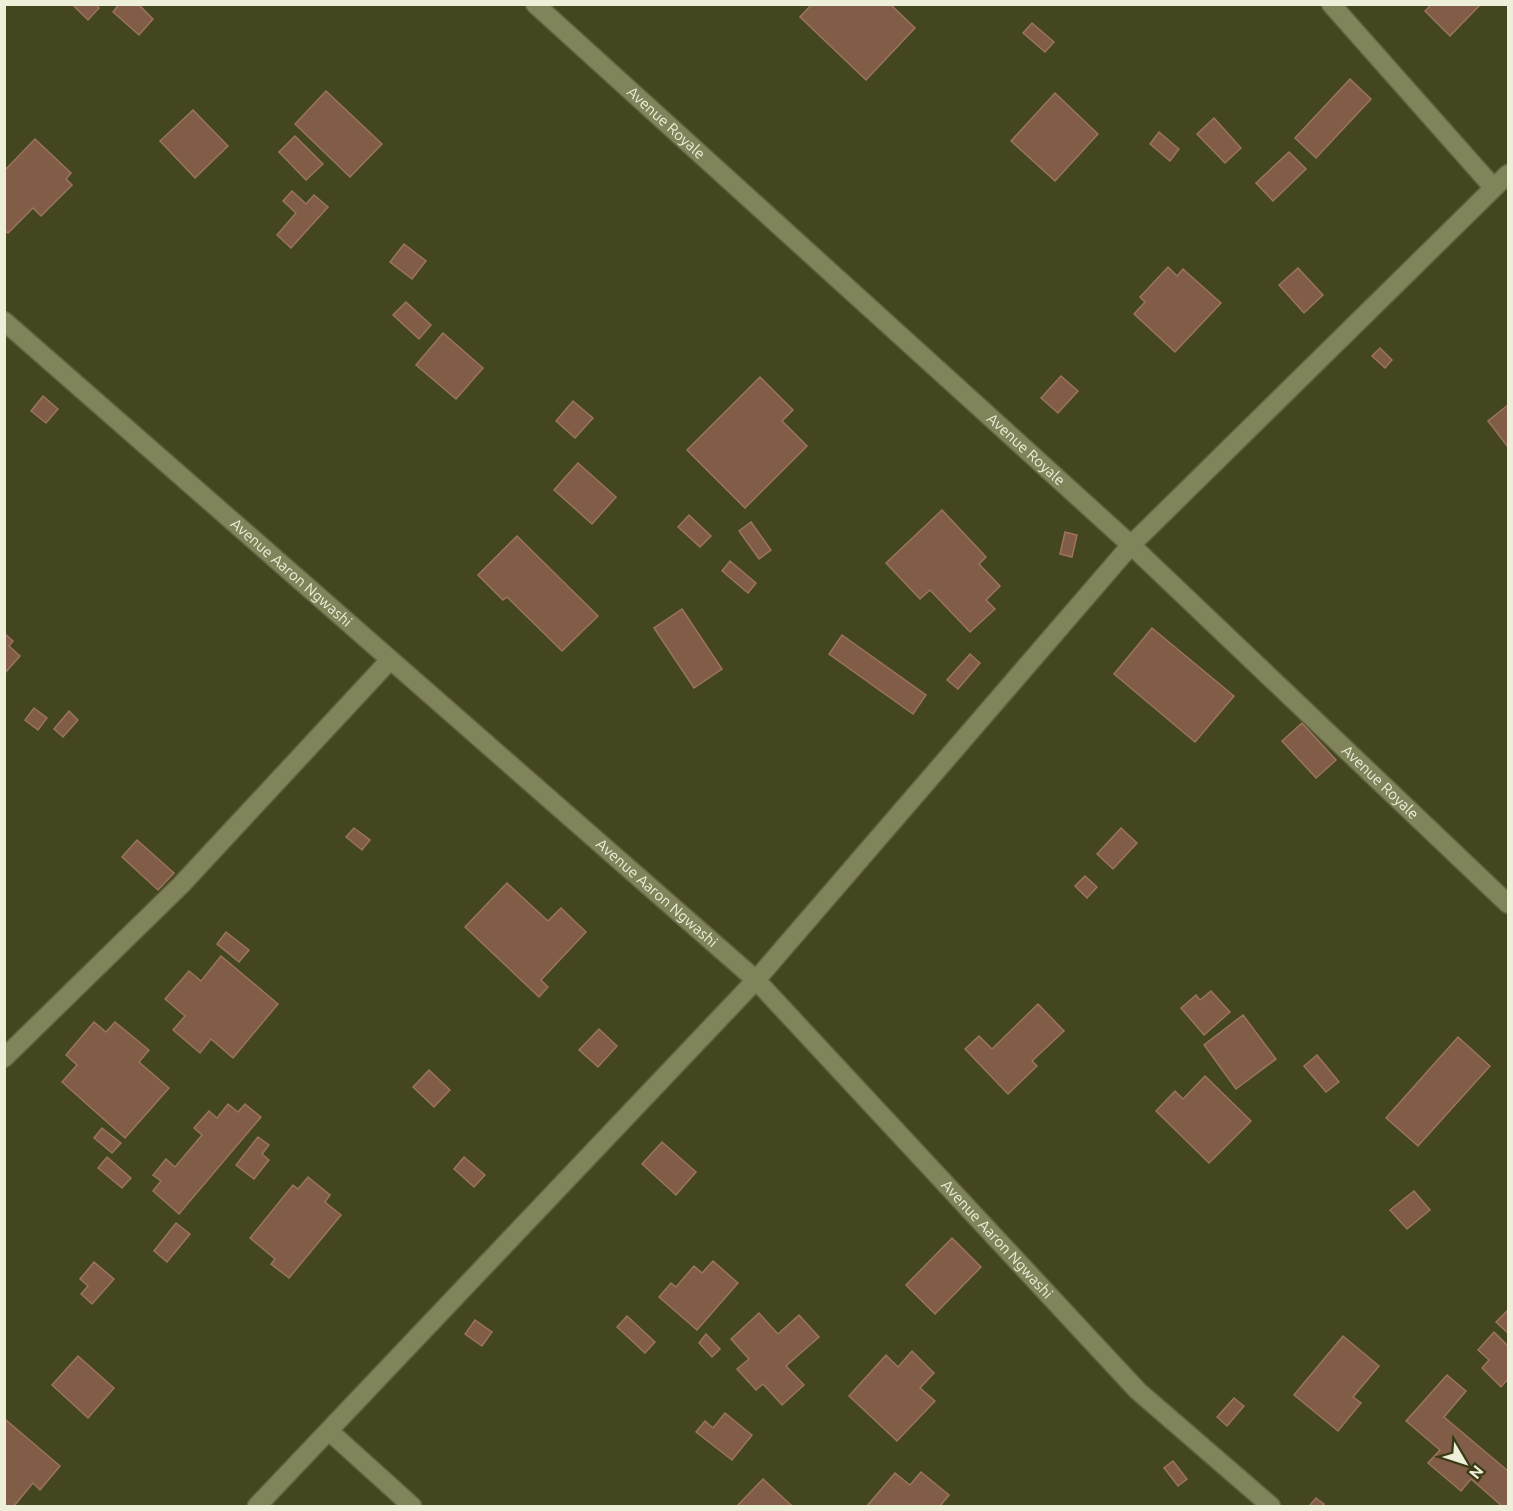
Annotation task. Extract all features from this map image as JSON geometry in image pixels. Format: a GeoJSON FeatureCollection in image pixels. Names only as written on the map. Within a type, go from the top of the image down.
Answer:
{"type":"FeatureCollection","features":[{"type":"Feature","properties":{"kind":"street","name":"Avenue Royale"},"geometry":{"type":"LineString","coordinates":[[535,4],[1131,545],[1509,904]]}},
{"type":"Feature","properties":{"kind":"street"},"geometry":{"type":"LineString","coordinates":[[1331,4],[1493,188]]}},
{"type":"Feature","properties":{"kind":"street"},"geometry":{"type":"LineString","coordinates":[[257,1506],[756,980],[1131,545],[1509,174]]}},
{"type":"Feature","properties":{"kind":"street","name":"Avenue Aaron Ngwashi"},"geometry":{"type":"LineString","coordinates":[[4,321],[756,980],[1138,1391],[1271,1506]]}},
{"type":"Feature","properties":{"kind":"street"},"geometry":{"type":"LineString","coordinates":[[4,1058],[181,885],[390,660]]}},
{"type":"Feature","properties":{"kind":"street"},"geometry":{"type":"LineString","coordinates":[[329,1431],[412,1506]]}},
{"type":"Feature","properties":{"kind":"building"},"geometry":{"type":"Polygon","coordinates":[[[72,4],[96,4],[99,8],[88,20],[72,4]]]}},
{"type":"Feature","properties":{"kind":"building"},"geometry":{"type":"Polygon","coordinates":[[[119,4],[138,4],[153,19],[139,35],[113,12],[119,4]]]}},
{"type":"Feature","properties":{"kind":"building"},"geometry":{"type":"Polygon","coordinates":[[[812,4],[890,4],[915,28],[866,80],[800,17],[812,4]]]}},
{"type":"Feature","properties":{"kind":"building"},"geometry":{"type":"Polygon","coordinates":[[[1432,4],[1477,4],[1479,6],[1450,36],[1425,11],[1432,4]]]}},
{"type":"Feature","properties":{"kind":"building"},"geometry":{"type":"Polygon","coordinates":[[[1032,23],[1054,42],[1045,52],[1023,33],[1032,23]]]}},
{"type":"Feature","properties":{"kind":"building"},"geometry":{"type":"Polygon","coordinates":[[[1350,79],[1371,99],[1316,158],[1295,138],[1350,79]]]}},
{"type":"Feature","properties":{"kind":"building"},"geometry":{"type":"Polygon","coordinates":[[[326,91],[382,144],[350,177],[295,124],[326,91]]]}},
{"type":"Feature","properties":{"kind":"building"},"geometry":{"type":"Polygon","coordinates":[[[1055,93],[1098,134],[1055,181],[1011,141],[1055,93]]]}},
{"type":"Feature","properties":{"kind":"building"},"geometry":{"type":"Polygon","coordinates":[[[193,110],[228,146],[195,178],[160,141],[193,110]]]}},
{"type":"Feature","properties":{"kind":"building"},"geometry":{"type":"Polygon","coordinates":[[[1214,118],[1241,148],[1225,163],[1197,134],[1214,118]]]}},
{"type":"Feature","properties":{"kind":"building"},"geometry":{"type":"Polygon","coordinates":[[[1159,132],[1179,149],[1170,161],[1150,144],[1159,132]]]}},
{"type":"Feature","properties":{"kind":"building"},"geometry":{"type":"Polygon","coordinates":[[[295,136],[323,164],[306,180],[279,152],[295,136]]]}},
{"type":"Feature","properties":{"kind":"building"},"geometry":{"type":"Polygon","coordinates":[[[35,139],[71,173],[66,179],[72,185],[41,216],[33,208],[8,233],[4,230],[4,171],[35,139]]]}},
{"type":"Feature","properties":{"kind":"building"},"geometry":{"type":"Polygon","coordinates":[[[1289,152],[1306,169],[1273,201],[1256,183],[1289,152]]]}},
{"type":"Feature","properties":{"kind":"building"},"geometry":{"type":"Polygon","coordinates":[[[292,191],[306,204],[314,195],[328,207],[291,248],[277,235],[296,213],[283,201],[292,191]]]}},
{"type":"Feature","properties":{"kind":"building"},"geometry":{"type":"Polygon","coordinates":[[[404,244],[426,261],[412,279],[390,262],[404,244]]]}},
{"type":"Feature","properties":{"kind":"building"},"geometry":{"type":"Polygon","coordinates":[[[1168,267],[1177,276],[1183,269],[1221,303],[1175,352],[1134,314],[1145,302],[1140,297],[1168,267]]]}},
{"type":"Feature","properties":{"kind":"building"},"geometry":{"type":"Polygon","coordinates":[[[1298,268],[1323,295],[1304,313],[1279,285],[1298,268]]]}},
{"type":"Feature","properties":{"kind":"building"},"geometry":{"type":"Polygon","coordinates":[[[406,302],[431,325],[419,339],[393,315],[406,302]]]}},
{"type":"Feature","properties":{"kind":"building"},"geometry":{"type":"Polygon","coordinates":[[[443,333],[483,368],[456,399],[416,365],[443,333]]]}},
{"type":"Feature","properties":{"kind":"building"},"geometry":{"type":"Polygon","coordinates":[[[1380,348],[1392,360],[1385,368],[1372,356],[1380,348]]]}},
{"type":"Feature","properties":{"kind":"building"},"geometry":{"type":"Polygon","coordinates":[[[1061,376],[1078,391],[1058,413],[1041,398],[1061,376]]]}},
{"type":"Feature","properties":{"kind":"building"},"geometry":{"type":"Polygon","coordinates":[[[760,377],[793,410],[782,421],[807,446],[745,508],[687,450],[760,377]]]}},
{"type":"Feature","properties":{"kind":"building"},"geometry":{"type":"Polygon","coordinates":[[[43,396],[58,409],[46,423],[31,411],[43,396]]]}},
{"type":"Feature","properties":{"kind":"building"},"geometry":{"type":"Polygon","coordinates":[[[573,401],[593,418],[575,438],[556,421],[573,401]]]}},
{"type":"Feature","properties":{"kind":"building"},"geometry":{"type":"Polygon","coordinates":[[[1508,405],[1508,447],[1488,421],[1508,405]]]}},
{"type":"Feature","properties":{"kind":"building"},"geometry":{"type":"Polygon","coordinates":[[[578,463],[616,497],[592,524],[554,490],[578,463]]]}},
{"type":"Feature","properties":{"kind":"building"},"geometry":{"type":"Polygon","coordinates":[[[942,510],[986,557],[979,564],[1000,586],[986,600],[995,609],[970,632],[930,590],[920,599],[886,563],[942,510]]]}},
{"type":"Feature","properties":{"kind":"building"},"geometry":{"type":"Polygon","coordinates":[[[689,515],[711,536],[700,547],[678,527],[689,515]]]}},
{"type":"Feature","properties":{"kind":"building"},"geometry":{"type":"Polygon","coordinates":[[[751,522],[771,550],[759,559],[739,531],[751,522]]]}},
{"type":"Feature","properties":{"kind":"building"},"geometry":{"type":"Polygon","coordinates":[[[1065,532],[1077,535],[1072,557],[1060,554],[1065,532]]]}},
{"type":"Feature","properties":{"kind":"building"},"geometry":{"type":"Polygon","coordinates":[[[517,536],[598,616],[562,651],[507,597],[503,600],[478,575],[517,536]]]}},
{"type":"Feature","properties":{"kind":"building"},"geometry":{"type":"Polygon","coordinates":[[[730,561],[756,583],[748,593],[722,571],[730,561]]]}},
{"type":"Feature","properties":{"kind":"building"},"geometry":{"type":"Polygon","coordinates":[[[682,609],[722,669],[694,688],[654,628],[682,609]]]}},
{"type":"Feature","properties":{"kind":"building"},"geometry":{"type":"Polygon","coordinates":[[[1152,628],[1234,696],[1195,742],[1114,674],[1152,628]]]}},
{"type":"Feature","properties":{"kind":"building"},"geometry":{"type":"Polygon","coordinates":[[[4,633],[13,641],[9,646],[20,656],[4,674],[4,633]]]}},
{"type":"Feature","properties":{"kind":"building"},"geometry":{"type":"Polygon","coordinates":[[[842,635],[926,695],[913,714],[829,654],[842,635]]]}},
{"type":"Feature","properties":{"kind":"building"},"geometry":{"type":"Polygon","coordinates":[[[970,654],[980,663],[958,689],[947,680],[970,654]]]}},
{"type":"Feature","properties":{"kind":"building"},"geometry":{"type":"Polygon","coordinates":[[[34,708],[47,718],[38,730],[25,720],[34,708]]]}},
{"type":"Feature","properties":{"kind":"building"},"geometry":{"type":"Polygon","coordinates":[[[69,711],[78,720],[63,737],[54,729],[69,711]]]}},
{"type":"Feature","properties":{"kind":"building"},"geometry":{"type":"Polygon","coordinates":[[[1302,723],[1336,760],[1316,778],[1282,741],[1302,723]]]}},
{"type":"Feature","properties":{"kind":"building"},"geometry":{"type":"Polygon","coordinates":[[[354,828],[370,840],[362,850],[346,837],[354,828]]]}},
{"type":"Feature","properties":{"kind":"building"},"geometry":{"type":"Polygon","coordinates":[[[1121,828],[1137,843],[1113,869],[1097,854],[1121,828]]]}},
{"type":"Feature","properties":{"kind":"building"},"geometry":{"type":"Polygon","coordinates":[[[137,840],[174,873],[158,890],[122,857],[137,840]]]}},
{"type":"Feature","properties":{"kind":"building"},"geometry":{"type":"Polygon","coordinates":[[[1085,876],[1097,887],[1087,898],[1075,886],[1085,876]]]}},
{"type":"Feature","properties":{"kind":"building"},"geometry":{"type":"Polygon","coordinates":[[[507,883],[548,921],[561,908],[586,932],[541,980],[548,987],[539,997],[465,927],[507,883]]]}},
{"type":"Feature","properties":{"kind":"building"},"geometry":{"type":"Polygon","coordinates":[[[226,932],[249,950],[239,962],[217,944],[226,932]]]}},
{"type":"Feature","properties":{"kind":"building"},"geometry":{"type":"Polygon","coordinates":[[[221,956],[278,1004],[233,1058],[211,1039],[200,1053],[173,1030],[185,1016],[165,999],[189,971],[201,981],[221,956]]]}},
{"type":"Feature","properties":{"kind":"building"},"geometry":{"type":"Polygon","coordinates":[[[1211,991],[1230,1012],[1204,1035],[1181,1008],[1196,995],[1200,1000],[1211,991]]]}},
{"type":"Feature","properties":{"kind":"building"},"geometry":{"type":"Polygon","coordinates":[[[1038,1004],[1064,1031],[1032,1061],[1037,1066],[1008,1094],[965,1049],[979,1036],[992,1049],[1038,1004]]]}},
{"type":"Feature","properties":{"kind":"building"},"geometry":{"type":"Polygon","coordinates":[[[1243,1015],[1276,1059],[1236,1089],[1204,1045],[1243,1015]]]}},
{"type":"Feature","properties":{"kind":"building"},"geometry":{"type":"Polygon","coordinates":[[[94,1022],[106,1032],[115,1022],[149,1050],[139,1062],[169,1088],[125,1138],[62,1082],[77,1065],[66,1055],[94,1022]]]}},
{"type":"Feature","properties":{"kind":"building"},"geometry":{"type":"Polygon","coordinates":[[[599,1029],[617,1046],[598,1067],[579,1050],[599,1029]]]}},
{"type":"Feature","properties":{"kind":"building"},"geometry":{"type":"Polygon","coordinates":[[[1458,1037],[1490,1066],[1418,1146],[1386,1118],[1458,1037]]]}},
{"type":"Feature","properties":{"kind":"building"},"geometry":{"type":"Polygon","coordinates":[[[1317,1055],[1339,1082],[1326,1092],[1304,1066],[1317,1055]]]}},
{"type":"Feature","properties":{"kind":"building"},"geometry":{"type":"Polygon","coordinates":[[[429,1070],[450,1090],[434,1107],[413,1087],[429,1070]]]}},
{"type":"Feature","properties":{"kind":"building"},"geometry":{"type":"Polygon","coordinates":[[[1205,1076],[1251,1121],[1209,1163],[1156,1111],[1175,1091],[1183,1099],[1205,1076]]]}},
{"type":"Feature","properties":{"kind":"building"},"geometry":{"type":"Polygon","coordinates":[[[228,1104],[238,1112],[245,1104],[261,1117],[179,1214],[153,1191],[161,1181],[153,1175],[166,1159],[175,1167],[202,1135],[194,1128],[209,1111],[217,1118],[228,1104]]]}},
{"type":"Feature","properties":{"kind":"building"},"geometry":{"type":"Polygon","coordinates":[[[102,1128],[121,1143],[112,1153],[94,1138],[102,1128]]]}},
{"type":"Feature","properties":{"kind":"building"},"geometry":{"type":"Polygon","coordinates":[[[258,1137],[269,1145],[262,1154],[269,1160],[254,1179],[236,1165],[258,1137]]]}},
{"type":"Feature","properties":{"kind":"building"},"geometry":{"type":"Polygon","coordinates":[[[662,1142],[696,1172],[676,1195],[642,1164],[662,1142]]]}},
{"type":"Feature","properties":{"kind":"building"},"geometry":{"type":"Polygon","coordinates":[[[107,1157],[131,1178],[122,1188],[98,1168],[107,1157]]]}},
{"type":"Feature","properties":{"kind":"building"},"geometry":{"type":"Polygon","coordinates":[[[464,1157],[485,1175],[474,1187],[454,1169],[464,1157]]]}},
{"type":"Feature","properties":{"kind":"building"},"geometry":{"type":"Polygon","coordinates":[[[308,1177],[330,1195],[325,1202],[341,1215],[289,1278],[271,1264],[275,1259],[250,1238],[293,1185],[298,1189],[308,1177]]]}},
{"type":"Feature","properties":{"kind":"building"},"geometry":{"type":"Polygon","coordinates":[[[1414,1191],[1430,1210],[1407,1229],[1390,1210],[1414,1191]]]}},
{"type":"Feature","properties":{"kind":"building"},"geometry":{"type":"Polygon","coordinates":[[[176,1223],[190,1234],[167,1262],[154,1251],[176,1223]]]}},
{"type":"Feature","properties":{"kind":"building"},"geometry":{"type":"Polygon","coordinates":[[[952,1238],[981,1267],[935,1314],[906,1285],[952,1238]]]}},
{"type":"Feature","properties":{"kind":"building"},"geometry":{"type":"Polygon","coordinates":[[[713,1261],[738,1283],[697,1330],[659,1297],[671,1283],[676,1287],[694,1266],[702,1273],[713,1261]]]}},
{"type":"Feature","properties":{"kind":"building"},"geometry":{"type":"Polygon","coordinates":[[[94,1262],[114,1279],[92,1304],[81,1294],[88,1286],[80,1279],[94,1262]]]}},
{"type":"Feature","properties":{"kind":"building"},"geometry":{"type":"Polygon","coordinates":[[[1508,1312],[1508,1333],[1496,1322],[1508,1312]]]}},
{"type":"Feature","properties":{"kind":"building"},"geometry":{"type":"Polygon","coordinates":[[[759,1313],[778,1334],[799,1315],[819,1337],[786,1366],[804,1385],[782,1405],[763,1384],[756,1390],[737,1369],[749,1359],[731,1339],[759,1313]]]}},
{"type":"Feature","properties":{"kind":"building"},"geometry":{"type":"Polygon","coordinates":[[[627,1316],[655,1342],[645,1353],[617,1327],[627,1316]]]}},
{"type":"Feature","properties":{"kind":"building"},"geometry":{"type":"Polygon","coordinates":[[[475,1320],[492,1332],[482,1346],[465,1334],[475,1320]]]}},
{"type":"Feature","properties":{"kind":"building"},"geometry":{"type":"Polygon","coordinates":[[[1494,1332],[1508,1346],[1508,1379],[1501,1387],[1482,1368],[1489,1360],[1478,1350],[1494,1332]]]}},
{"type":"Feature","properties":{"kind":"building"},"geometry":{"type":"Polygon","coordinates":[[[706,1334],[720,1349],[712,1357],[699,1343],[706,1334]]]}},
{"type":"Feature","properties":{"kind":"building"},"geometry":{"type":"Polygon","coordinates":[[[1343,1336],[1379,1366],[1353,1397],[1361,1403],[1338,1431],[1294,1395],[1343,1336]]]}},
{"type":"Feature","properties":{"kind":"building"},"geometry":{"type":"Polygon","coordinates":[[[912,1351],[934,1373],[920,1388],[935,1401],[897,1441],[849,1396],[886,1355],[898,1367],[912,1351]]]}},
{"type":"Feature","properties":{"kind":"building"},"geometry":{"type":"Polygon","coordinates":[[[78,1356],[114,1388],[88,1418],[52,1385],[78,1356]]]}},
{"type":"Feature","properties":{"kind":"building"},"geometry":{"type":"Polygon","coordinates":[[[1447,1375],[1466,1391],[1444,1417],[1508,1471],[1508,1506],[1502,1506],[1471,1479],[1461,1491],[1428,1463],[1440,1450],[1406,1421],[1447,1375]]]}},
{"type":"Feature","properties":{"kind":"building"},"geometry":{"type":"Polygon","coordinates":[[[1234,1398],[1244,1406],[1227,1426],[1217,1417],[1234,1398]]]}},
{"type":"Feature","properties":{"kind":"building"},"geometry":{"type":"Polygon","coordinates":[[[725,1413],[752,1435],[732,1460],[696,1432],[705,1421],[713,1428],[725,1413]]]}},
{"type":"Feature","properties":{"kind":"building"},"geometry":{"type":"Polygon","coordinates":[[[6,1420],[60,1466],[40,1490],[33,1483],[14,1506],[4,1506],[4,1422],[6,1420]]]}},
{"type":"Feature","properties":{"kind":"building"},"geometry":{"type":"Polygon","coordinates":[[[1173,1461],[1187,1479],[1178,1486],[1164,1468],[1173,1461]]]}},
{"type":"Feature","properties":{"kind":"building"},"geometry":{"type":"Polygon","coordinates":[[[921,1472],[949,1495],[940,1506],[867,1506],[895,1473],[910,1485],[921,1472]]]}},
{"type":"Feature","properties":{"kind":"building"},"geometry":{"type":"Polygon","coordinates":[[[763,1479],[792,1506],[737,1506],[763,1479]]]}},
{"type":"Feature","properties":{"kind":"building"},"geometry":{"type":"Polygon","coordinates":[[[1316,1498],[1324,1504],[1309,1506],[1316,1498]]]}}]}
